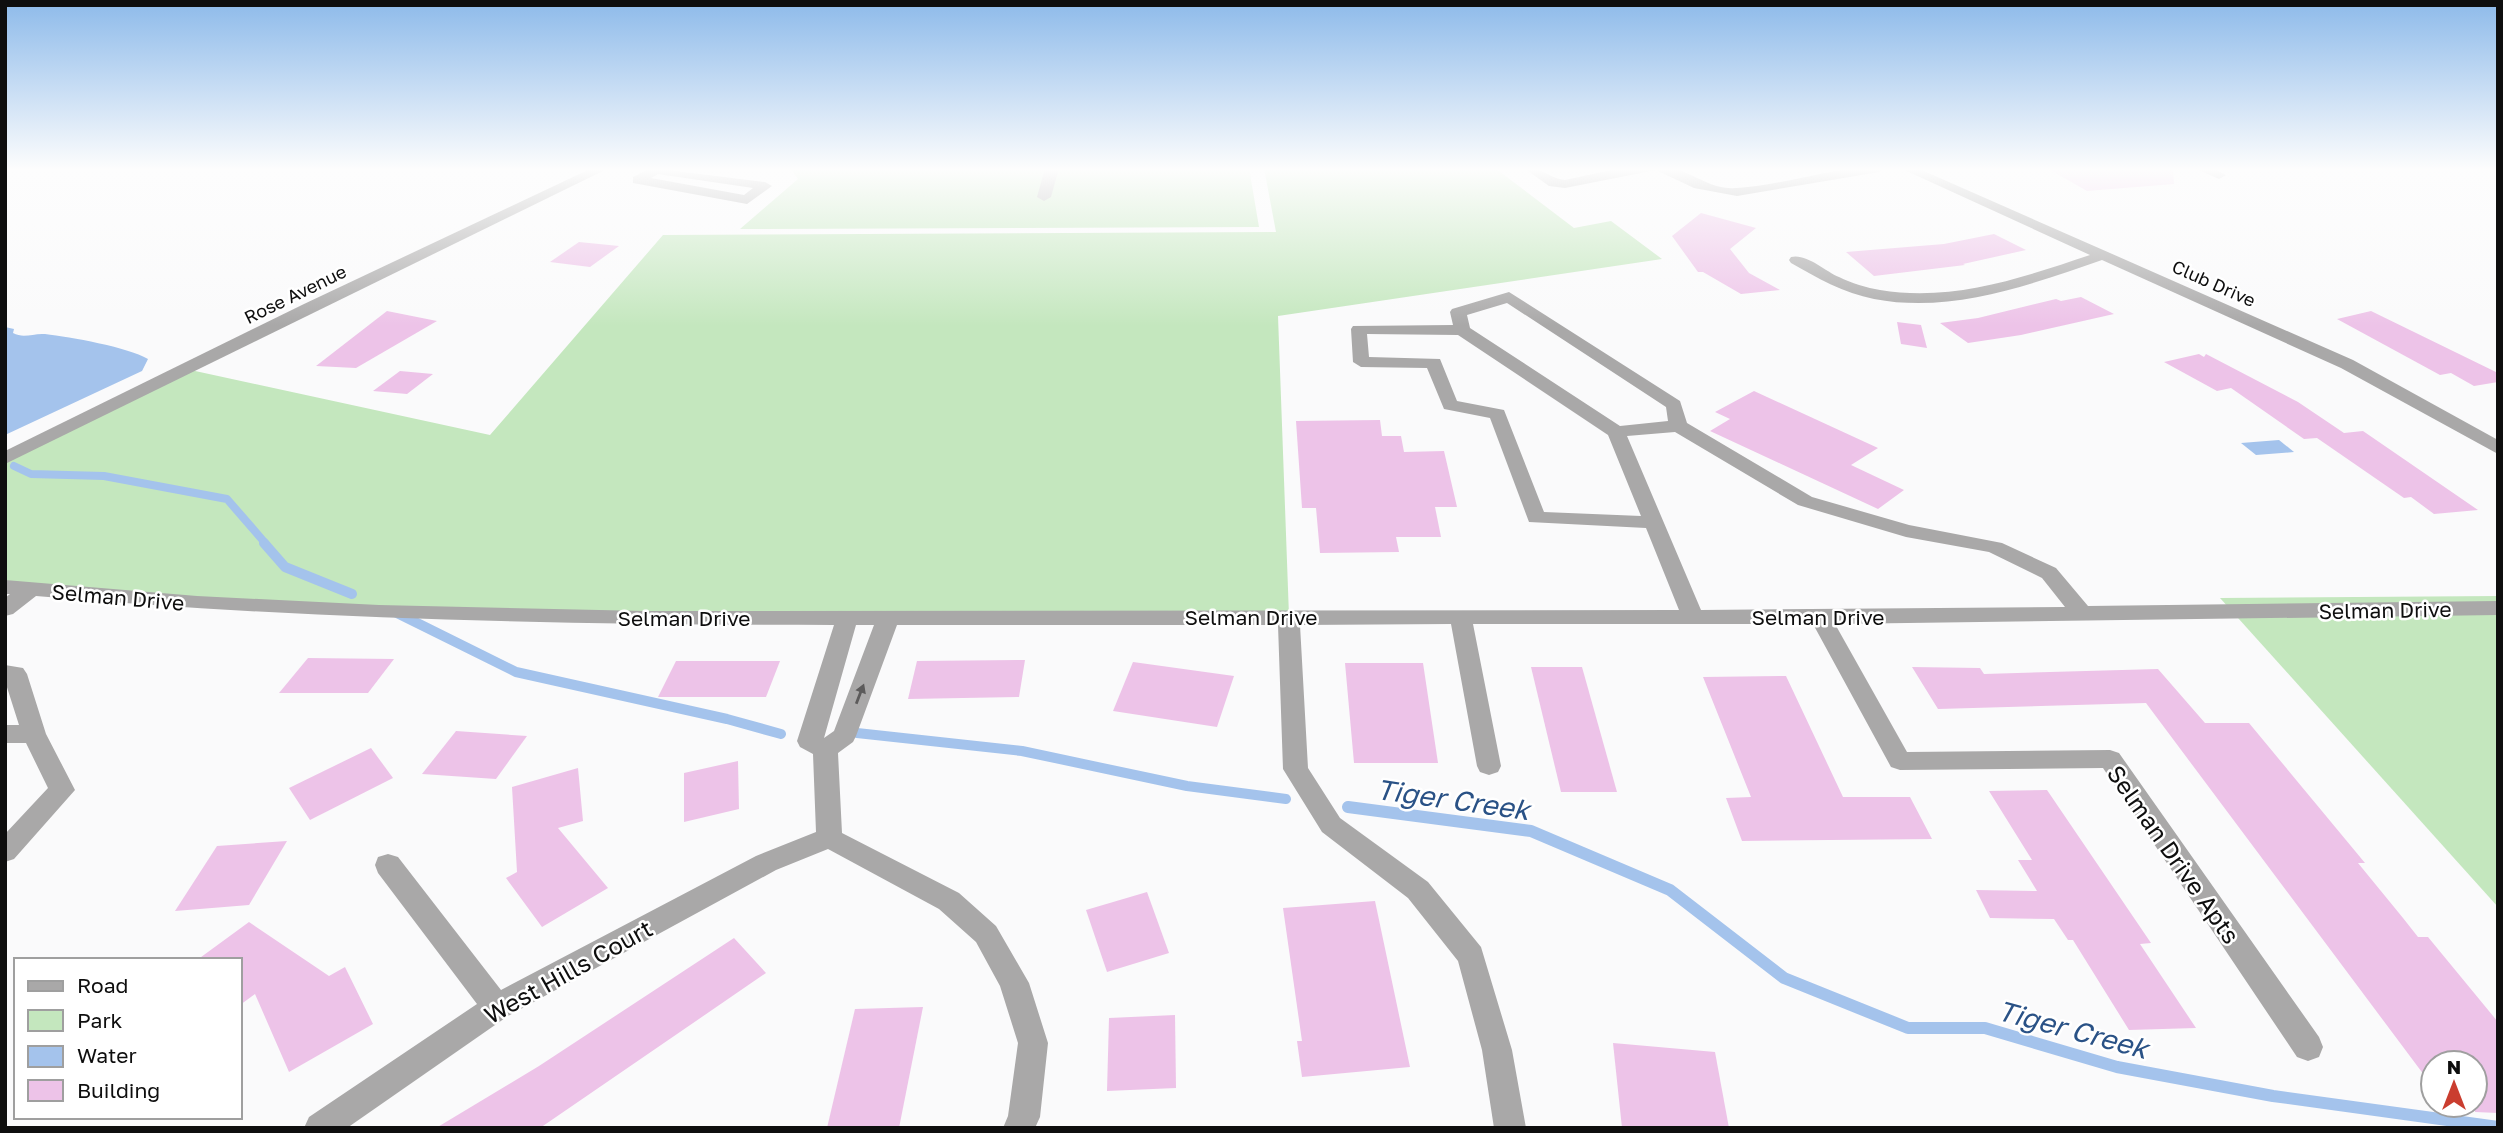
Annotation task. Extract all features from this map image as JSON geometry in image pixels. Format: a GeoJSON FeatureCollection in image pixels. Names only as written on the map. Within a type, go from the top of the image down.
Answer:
{"type":"FeatureCollection","features":[{"type":"Feature","properties":{"kind":"street","name":"Rose Avenue"},"geometry":{"type":"LineString","coordinates":[[5,458],[491,221]]}},
{"type":"Feature","properties":{"kind":"street","name":"Club Drive"},"geometry":{"type":"LineString","coordinates":[[2027,221],[2347,364],[2498,448]]}},
{"type":"Feature","properties":{"kind":"street"},"geometry":{"type":"LineString","coordinates":[[1796,260],[1821,277],[1864,294],[1890,299],[1940,299],[1997,290],[2104,255]]}},
{"type":"Feature","properties":{"kind":"street"},"geometry":{"type":"LineString","coordinates":[[1462,330],[1458,312],[1509,297],[1674,405],[1678,426]]}},
{"type":"Feature","properties":{"kind":"street"},"geometry":{"type":"LineString","coordinates":[[1654,522],[1535,519],[1498,414],[1450,405],[1434,363],[1361,362],[1359,329],[1462,330],[1616,432],[1654,522],[1693,617]]}},
{"type":"Feature","properties":{"kind":"street"},"geometry":{"type":"LineString","coordinates":[[1616,432],[1678,426],[1805,501],[1906,531],[1995,547],[2049,573],[2082,614]]}},
{"type":"Feature","properties":{"kind":"street","name":"Selman Drive"},"geometry":{"type":"LineString","coordinates":[[5,587],[197,603],[379,612],[645,618],[1820,617],[2498,608]]}},
{"type":"Feature","properties":{"kind":"street"},"geometry":{"type":"LineString","coordinates":[[5,609],[30,590]]}},
{"type":"Feature","properties":{"kind":"street"},"geometry":{"type":"LineString","coordinates":[[1289,617],[1296,769],[1331,825],[1418,890],[1471,956],[1497,1050],[1510,1128]]}},
{"type":"Feature","properties":{"kind":"street"},"geometry":{"type":"LineString","coordinates":[[1461,617],[1489,766]]}},
{"type":"Feature","properties":{"kind":"street","name":"Selman Drive Apts"},"geometry":{"type":"LineString","coordinates":[[1820,617],[1900,761],[2110,759],[2308,1047]]}},
{"type":"Feature","properties":{"kind":"street"},"geometry":{"type":"LineString","coordinates":[[825,750],[809,741],[847,618]]}},
{"type":"Feature","properties":{"kind":"street"},"geometry":{"type":"LineString","coordinates":[[825,750],[844,736],[888,618]]}},
{"type":"Feature","properties":{"kind":"street"},"geometry":{"type":"LineString","coordinates":[[5,673],[15,674],[34,734],[62,790],[5,852]]}},
{"type":"Feature","properties":{"kind":"street"},"geometry":{"type":"LineString","coordinates":[[5,734],[34,734]]}},
{"type":"Feature","properties":{"kind":"street"},"geometry":{"type":"LineString","coordinates":[[825,750],[829,838],[949,901],[986,934],[1014,983],[1033,1043],[1024,1117],[1019,1128]]}},
{"type":"Feature","properties":{"kind":"street","name":"West Hills Court"},"geometry":{"type":"LineString","coordinates":[[320,1128],[497,1007],[766,863],[829,838]]}},
{"type":"Feature","properties":{"kind":"street"},"geometry":{"type":"LineString","coordinates":[[388,865],[497,1007]]}},
{"type":"Feature","properties":{"kind":"green space"},"geometry":{"type":"Polygon","coordinates":[[[749,221],[1258,221],[1259,227],[740,229],[749,221]]]}},
{"type":"Feature","properties":{"kind":"green space"},"geometry":{"type":"Polygon","coordinates":[[[1274,221],[1565,221],[1574,228],[1611,221],[1662,259],[1278,316],[1289,616],[379,612],[5,587],[5,458],[186,369],[490,435],[663,235],[1276,232],[1274,221]]]}},
{"type":"Feature","properties":{"kind":"green space"},"geometry":{"type":"Polygon","coordinates":[[[2498,596],[2498,907],[2220,598],[2498,596]]]}},
{"type":"Feature","properties":{"kind":"water"},"geometry":{"type":"Polygon","coordinates":[[[5,327],[14,329],[13,333],[17,335],[45,334],[83,340],[127,350],[148,359],[142,371],[5,435],[5,327]]]}},
{"type":"Feature","properties":{"kind":"water"},"geometry":{"type":"Polygon","coordinates":[[[2279,440],[2294,452],[2256,455],[2241,443],[2279,440]]]}},
{"type":"Feature","properties":{"kind":"building"},"geometry":{"type":"Polygon","coordinates":[[[1691,221],[1730,221],[1756,228],[1730,249],[1749,273],[1780,290],[1741,294],[1703,272],[1698,272],[1672,236],[1691,221]]]}},
{"type":"Feature","properties":{"kind":"building"},"geometry":{"type":"Polygon","coordinates":[[[1994,234],[2026,250],[1963,264],[1965,265],[1874,276],[1846,252],[1944,244],[1994,234]]]}},
{"type":"Feature","properties":{"kind":"building"},"geometry":{"type":"Polygon","coordinates":[[[579,242],[619,246],[590,267],[550,262],[579,242]]]}},
{"type":"Feature","properties":{"kind":"building"},"geometry":{"type":"Polygon","coordinates":[[[2081,297],[2114,314],[2021,335],[1968,343],[1940,323],[1978,318],[2056,299],[2061,301],[2081,297]]]}},
{"type":"Feature","properties":{"kind":"building"},"geometry":{"type":"Polygon","coordinates":[[[387,311],[437,321],[356,368],[316,366],[387,311]]]}},
{"type":"Feature","properties":{"kind":"building"},"geometry":{"type":"Polygon","coordinates":[[[2371,311],[2498,373],[2498,382],[2474,386],[2451,373],[2440,375],[2337,319],[2371,311]]]}},
{"type":"Feature","properties":{"kind":"building"},"geometry":{"type":"Polygon","coordinates":[[[1897,322],[1921,325],[1927,348],[1901,344],[1897,322]]]}},
{"type":"Feature","properties":{"kind":"building"},"geometry":{"type":"Polygon","coordinates":[[[2199,354],[2204,357],[2206,354],[2298,402],[2344,433],[2363,431],[2478,510],[2434,514],[2411,497],[2404,498],[2317,438],[2304,439],[2231,388],[2217,391],[2164,362],[2199,354]]]}},
{"type":"Feature","properties":{"kind":"building"},"geometry":{"type":"Polygon","coordinates":[[[400,371],[433,374],[407,394],[373,391],[400,371]]]}},
{"type":"Feature","properties":{"kind":"building"},"geometry":{"type":"Polygon","coordinates":[[[1754,391],[1878,448],[1851,465],[1904,490],[1878,509],[1710,431],[1730,419],[1715,412],[1754,391]]]}},
{"type":"Feature","properties":{"kind":"building"},"geometry":{"type":"Polygon","coordinates":[[[1380,420],[1382,436],[1401,436],[1404,452],[1444,451],[1457,507],[1435,507],[1441,537],[1396,537],[1399,552],[1320,553],[1316,508],[1302,508],[1296,421],[1380,420]]]}},
{"type":"Feature","properties":{"kind":"building"},"geometry":{"type":"Polygon","coordinates":[[[308,658],[394,659],[368,693],[279,693],[308,658]]]}},
{"type":"Feature","properties":{"kind":"building"},"geometry":{"type":"Polygon","coordinates":[[[1025,660],[1019,697],[908,699],[917,661],[1025,660]]]}},
{"type":"Feature","properties":{"kind":"building"},"geometry":{"type":"Polygon","coordinates":[[[676,661],[780,661],[766,697],[658,697],[676,661]]]}},
{"type":"Feature","properties":{"kind":"building"},"geometry":{"type":"Polygon","coordinates":[[[1133,662],[1234,676],[1217,727],[1113,711],[1133,662]]]}},
{"type":"Feature","properties":{"kind":"building"},"geometry":{"type":"Polygon","coordinates":[[[1345,663],[1423,663],[1438,763],[1354,763],[1345,663]]]}},
{"type":"Feature","properties":{"kind":"building"},"geometry":{"type":"Polygon","coordinates":[[[1531,667],[1582,667],[1617,792],[1561,792],[1531,667]]]}},
{"type":"Feature","properties":{"kind":"building"},"geometry":{"type":"Polygon","coordinates":[[[1912,667],[1980,668],[1984,674],[2158,669],[2205,723],[2249,723],[2365,863],[2358,863],[2418,937],[2428,937],[2498,1022],[2498,1113],[2489,1113],[2489,1049],[2419,1049],[2419,1068],[2146,703],[1938,709],[1912,667]]]}},
{"type":"Feature","properties":{"kind":"building"},"geometry":{"type":"Polygon","coordinates":[[[1786,676],[1843,797],[1910,797],[1932,839],[1742,841],[1726,798],[1751,797],[1703,677],[1786,676]]]}},
{"type":"Feature","properties":{"kind":"building"},"geometry":{"type":"Polygon","coordinates":[[[456,731],[527,736],[496,779],[422,774],[456,731]]]}},
{"type":"Feature","properties":{"kind":"building"},"geometry":{"type":"Polygon","coordinates":[[[371,748],[393,778],[310,820],[289,788],[371,748]]]}},
{"type":"Feature","properties":{"kind":"building"},"geometry":{"type":"Polygon","coordinates":[[[738,761],[739,809],[684,822],[684,773],[738,761]]]}},
{"type":"Feature","properties":{"kind":"building"},"geometry":{"type":"Polygon","coordinates":[[[578,768],[583,821],[558,828],[608,888],[542,927],[506,878],[517,872],[512,787],[578,768]]]}},
{"type":"Feature","properties":{"kind":"building"},"geometry":{"type":"Polygon","coordinates":[[[2047,790],[2151,943],[2140,944],[2196,1028],[2129,1030],[2073,940],[2068,940],[2054,919],[1990,918],[1976,890],[2037,891],[2018,860],[2032,860],[1989,791],[2047,790]]]}},
{"type":"Feature","properties":{"kind":"building"},"geometry":{"type":"Polygon","coordinates":[[[287,841],[249,905],[175,911],[217,846],[287,841]]]}},
{"type":"Feature","properties":{"kind":"building"},"geometry":{"type":"Polygon","coordinates":[[[1147,892],[1169,953],[1107,972],[1086,910],[1147,892]]]}},
{"type":"Feature","properties":{"kind":"building"},"geometry":{"type":"Polygon","coordinates":[[[1375,901],[1410,1067],[1302,1077],[1297,1041],[1302,1041],[1283,908],[1375,901]]]}},
{"type":"Feature","properties":{"kind":"building"},"geometry":{"type":"Polygon","coordinates":[[[249,922],[329,976],[345,967],[373,1024],[289,1072],[255,994],[242,1004],[242,958],[200,958],[249,922]]]}},
{"type":"Feature","properties":{"kind":"building"},"geometry":{"type":"Polygon","coordinates":[[[734,938],[766,973],[540,1128],[436,1128],[539,1066],[734,938]]]}},
{"type":"Feature","properties":{"kind":"building"},"geometry":{"type":"Polygon","coordinates":[[[923,1007],[899,1128],[827,1128],[855,1009],[923,1007]]]}},
{"type":"Feature","properties":{"kind":"building"},"geometry":{"type":"Polygon","coordinates":[[[1175,1015],[1176,1088],[1107,1091],[1109,1018],[1175,1015]]]}},
{"type":"Feature","properties":{"kind":"building"},"geometry":{"type":"Polygon","coordinates":[[[1613,1043],[1715,1052],[1729,1128],[1622,1128],[1613,1043]]]}},
{"type":"Feature","properties":{"kind":"waterway"},"geometry":{"type":"LineString","coordinates":[[14,466],[31,474],[104,476],[227,499],[266,544]]}},
{"type":"Feature","properties":{"kind":"waterway"},"geometry":{"type":"LineString","coordinates":[[264,543],[285,567],[352,594]]}},
{"type":"Feature","properties":{"kind":"waterway"},"geometry":{"type":"LineString","coordinates":[[397,613],[516,672],[727,719],[781,734]]}},
{"type":"Feature","properties":{"kind":"waterway"},"geometry":{"type":"LineString","coordinates":[[857,733],[1022,751],[1187,786],[1286,799]]}},
{"type":"Feature","properties":{"kind":"waterway","name":"Tiger Creek"},"geometry":{"type":"LineString","coordinates":[[1348,807],[1531,831],[1670,890],[1784,978],[1908,1028],[1985,1028],[2117,1067],[2273,1096],[2498,1127]]}}]}
